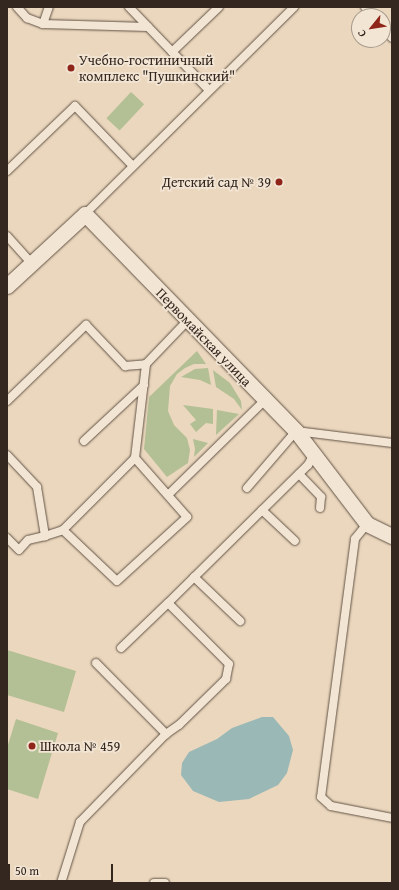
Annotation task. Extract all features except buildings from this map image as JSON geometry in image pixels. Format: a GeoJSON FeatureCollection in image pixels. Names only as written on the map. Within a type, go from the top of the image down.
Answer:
{"type":"FeatureCollection","features":[{"type":"Feature","properties":{"kind":"street"},"geometry":{"type":"LineString","coordinates":[[7,286],[85,214]]}},
{"type":"Feature","properties":{"kind":"street","name":"Первомайская улица"},"geometry":{"type":"LineString","coordinates":[[85,214],[296,431],[313,456],[366,524],[392,536]]}},
{"type":"Feature","properties":{"kind":"lane"},"geometry":{"type":"LineString","coordinates":[[17,7],[27,18],[43,24],[148,27]]}},
{"type":"Feature","properties":{"kind":"lane"},"geometry":{"type":"LineString","coordinates":[[43,24],[49,7]]}},
{"type":"Feature","properties":{"kind":"lane"},"geometry":{"type":"LineString","coordinates":[[129,7],[209,90]]}},
{"type":"Feature","properties":{"kind":"lane"},"geometry":{"type":"LineString","coordinates":[[172,52],[219,7]]}},
{"type":"Feature","properties":{"kind":"lane"},"geometry":{"type":"LineString","coordinates":[[85,214],[294,7]]}},
{"type":"Feature","properties":{"kind":"lane"},"geometry":{"type":"LineString","coordinates":[[7,171],[75,106],[133,166]]}},
{"type":"Feature","properties":{"kind":"lane"},"geometry":{"type":"LineString","coordinates":[[7,236],[32,264]]}},
{"type":"Feature","properties":{"kind":"lane"},"geometry":{"type":"LineString","coordinates":[[7,538],[18,550],[28,540],[63,530],[135,458],[146,364],[188,320]]}},
{"type":"Feature","properties":{"kind":"lane"},"geometry":{"type":"LineString","coordinates":[[7,401],[86,325],[125,366],[146,364]]}},
{"type":"Feature","properties":{"kind":"lane"},"geometry":{"type":"LineString","coordinates":[[84,441],[144,385]]}},
{"type":"Feature","properties":{"kind":"lane"},"geometry":{"type":"LineString","coordinates":[[169,494],[266,399]]}},
{"type":"Feature","properties":{"kind":"lane"},"geometry":{"type":"LineString","coordinates":[[247,488],[296,431],[392,443]]}},
{"type":"Feature","properties":{"kind":"lane"},"geometry":{"type":"LineString","coordinates":[[7,455],[37,487],[45,536]]}},
{"type":"Feature","properties":{"kind":"lane"},"geometry":{"type":"LineString","coordinates":[[121,648],[299,474],[313,456]]}},
{"type":"Feature","properties":{"kind":"lane"},"geometry":{"type":"LineString","coordinates":[[63,530],[116,581],[187,517],[169,494],[135,458]]}},
{"type":"Feature","properties":{"kind":"lane"},"geometry":{"type":"LineString","coordinates":[[299,474],[321,497],[320,508]]}},
{"type":"Feature","properties":{"kind":"lane"},"geometry":{"type":"LineString","coordinates":[[262,510],[295,542]]}},
{"type":"Feature","properties":{"kind":"lane"},"geometry":{"type":"LineString","coordinates":[[366,524],[356,539],[321,797],[331,806],[392,818]]}},
{"type":"Feature","properties":{"kind":"lane"},"geometry":{"type":"LineString","coordinates":[[194,577],[240,621]]}},
{"type":"Feature","properties":{"kind":"lane"},"geometry":{"type":"LineString","coordinates":[[61,883],[80,822],[166,734],[179,725],[226,679],[229,664],[168,603]]}},
{"type":"Feature","properties":{"kind":"lane"},"geometry":{"type":"LineString","coordinates":[[96,663],[166,734]]}},
{"type":"Feature","properties":{"kind":"lane"},"geometry":{"type":"LineString","coordinates":[[154,883],[165,883]]}},
{"type":"Feature","properties":{"kind":"green space"},"geometry":{"type":"Polygon","coordinates":[[[131,92],[144,104],[120,131],[106,118],[131,92]]]}},
{"type":"Feature","properties":{"kind":"green space"},"geometry":{"type":"Polygon","coordinates":[[[197,351],[206,364],[194,364],[185,368],[177,374],[170,386],[168,411],[174,425],[187,438],[190,450],[188,463],[167,477],[144,449],[149,397],[197,351]]]}},
{"type":"Feature","properties":{"kind":"green space"},"geometry":{"type":"Polygon","coordinates":[[[208,368],[211,385],[200,380],[181,377],[195,369],[208,368]]]}},
{"type":"Feature","properties":{"kind":"green space"},"geometry":{"type":"Polygon","coordinates":[[[213,370],[230,383],[241,401],[242,410],[234,399],[216,387],[213,370]]]}},
{"type":"Feature","properties":{"kind":"green space"},"geometry":{"type":"Polygon","coordinates":[[[183,405],[213,409],[213,424],[206,423],[196,432],[190,424],[196,420],[183,405]]]}},
{"type":"Feature","properties":{"kind":"green space"},"geometry":{"type":"Polygon","coordinates":[[[217,410],[239,414],[216,435],[217,410]]]}},
{"type":"Feature","properties":{"kind":"green space"},"geometry":{"type":"Polygon","coordinates":[[[193,439],[208,443],[194,457],[195,449],[193,439]]]}},
{"type":"Feature","properties":{"kind":"green space"},"geometry":{"type":"Polygon","coordinates":[[[7,650],[76,671],[64,712],[7,695],[7,650]]]}},
{"type":"Feature","properties":{"kind":"green space"},"geometry":{"type":"Polygon","coordinates":[[[16,719],[58,733],[38,799],[7,789],[7,748],[16,719]]]}},
{"type":"Feature","properties":{"kind":"water"},"geometry":{"type":"Polygon","coordinates":[[[262,717],[273,717],[289,736],[293,750],[287,773],[278,785],[249,799],[219,802],[193,791],[181,775],[182,763],[189,752],[217,739],[232,728],[262,717]]]}},
{"type":"Feature","properties":{"kind":"place","name":"Учебно-гостиничный комплекс \"Пушкинский\""},"geometry":{"type":"Point","coordinates":[71,68]}},
{"type":"Feature","properties":{"kind":"place","name":"Детский сад № 39"},"geometry":{"type":"Point","coordinates":[279,182]}},
{"type":"Feature","properties":{"kind":"place","name":"Школа № 459"},"geometry":{"type":"Point","coordinates":[32,746]}}]}
